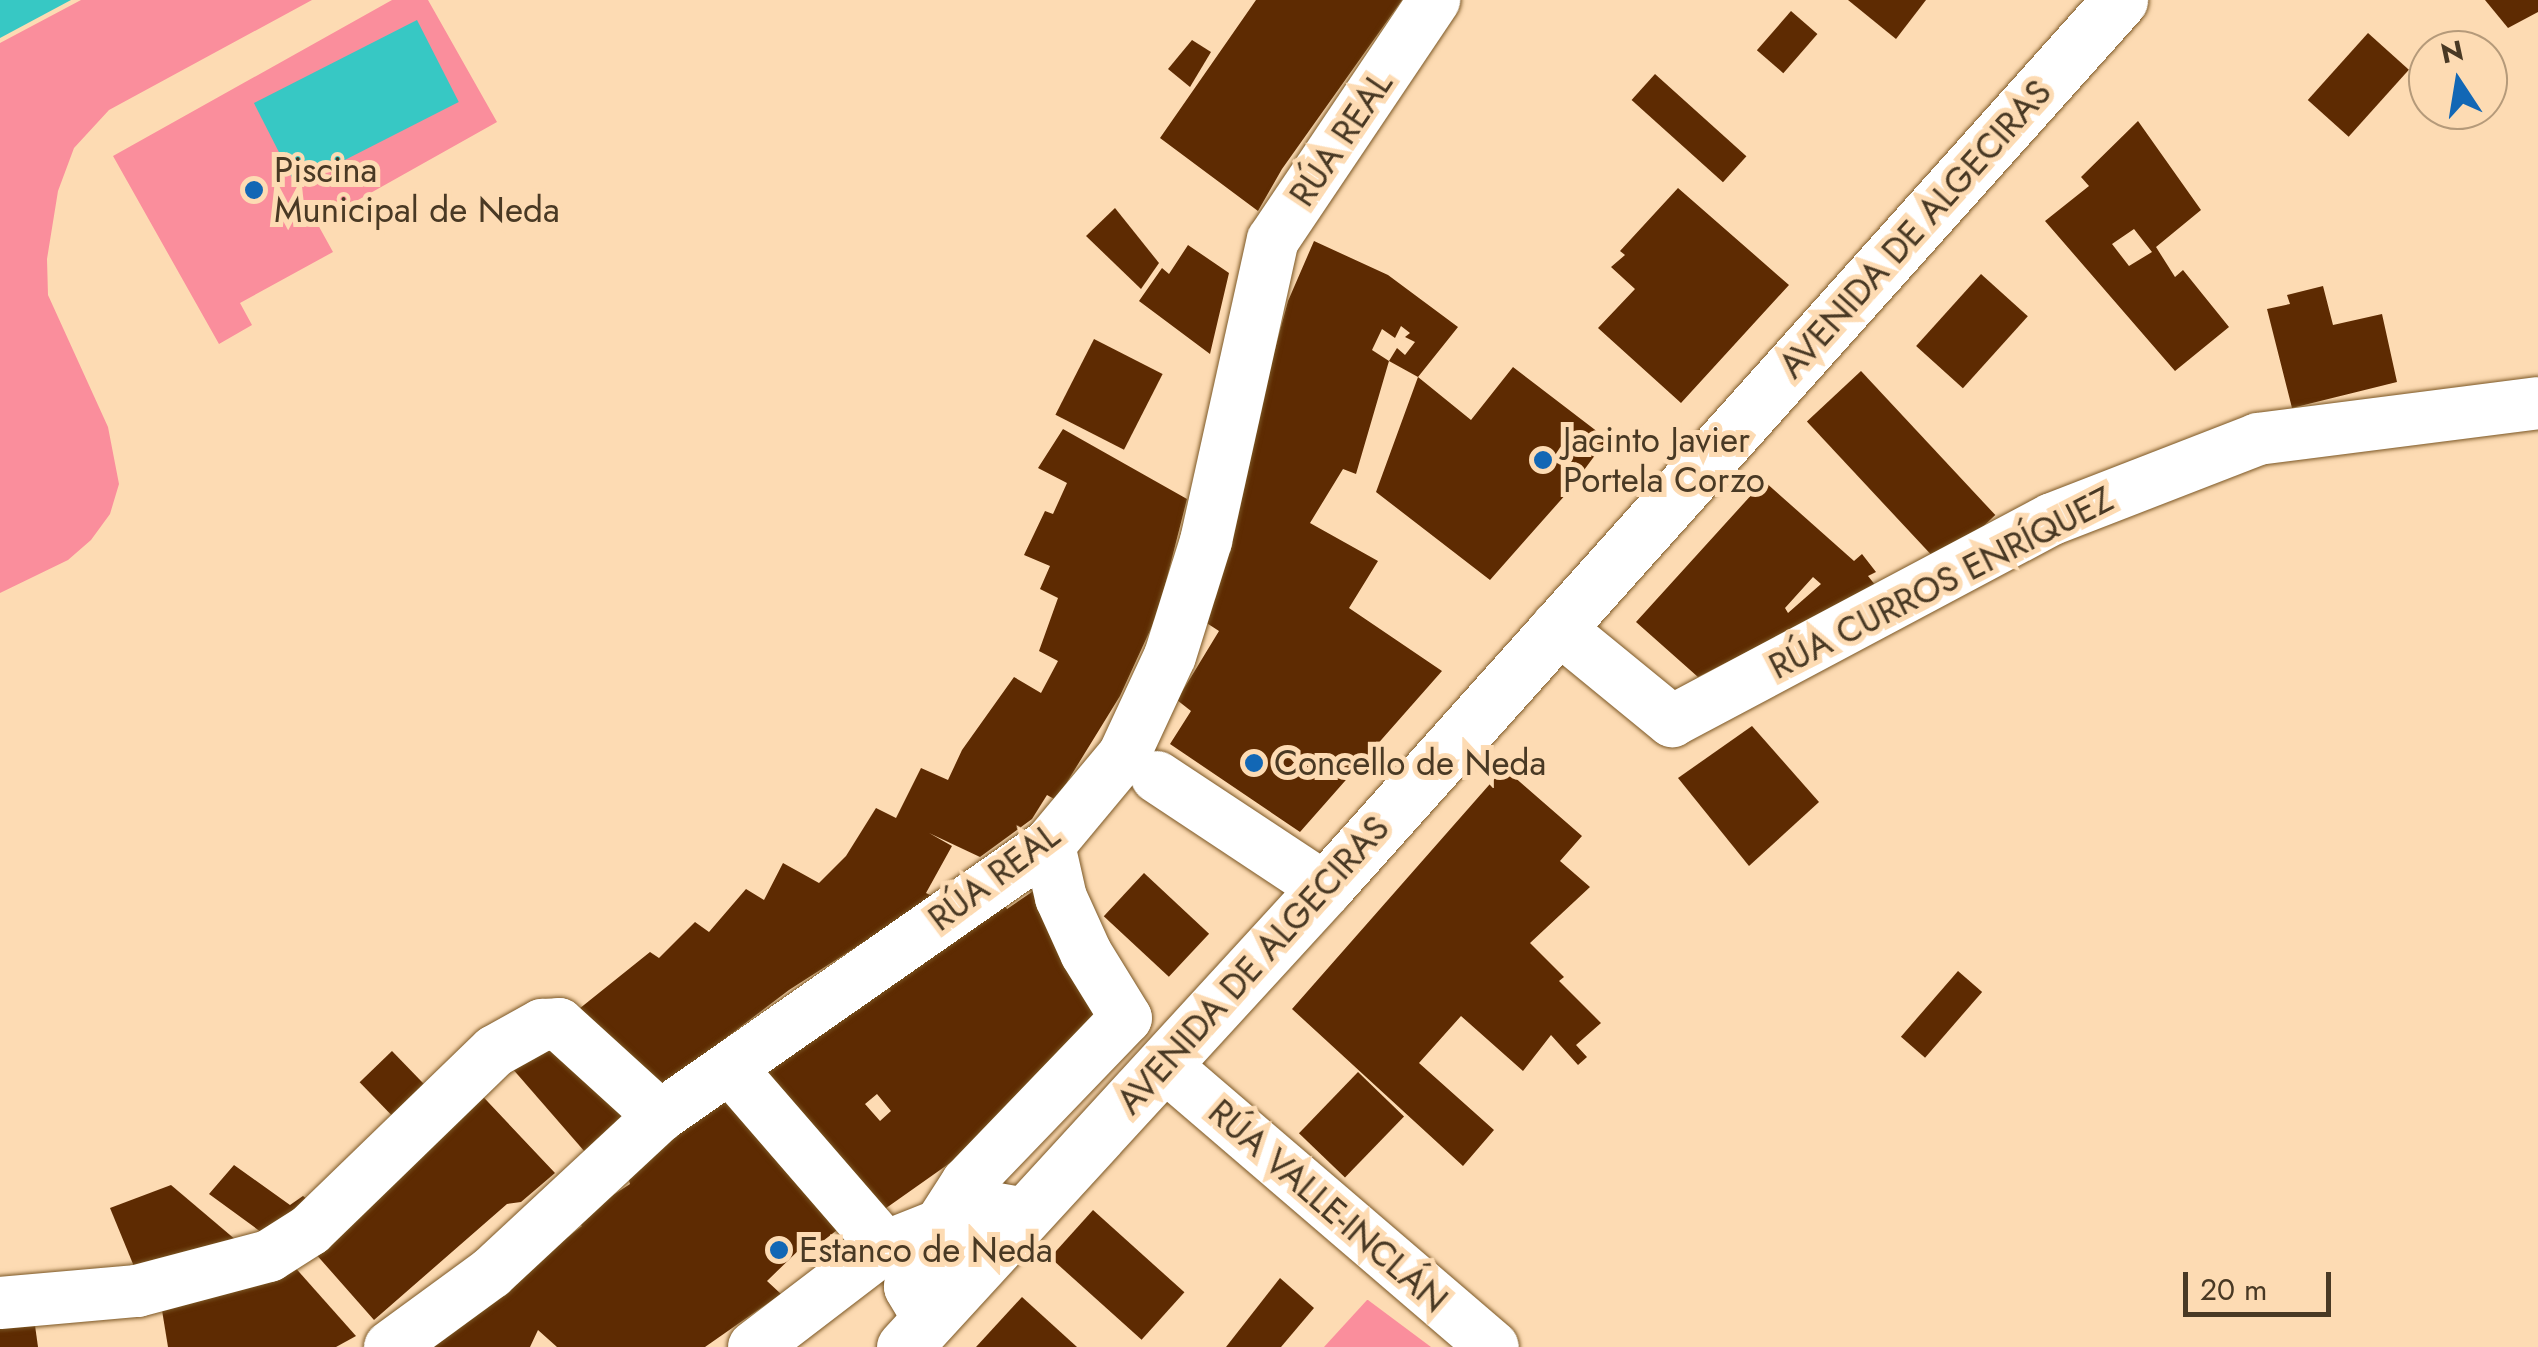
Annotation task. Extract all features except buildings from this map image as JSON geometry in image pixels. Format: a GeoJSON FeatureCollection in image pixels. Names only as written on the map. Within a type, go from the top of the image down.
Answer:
{"type":"FeatureCollection","features":[{"type":"Feature","properties":{"kind":"main road","name":"AVENIDA DE ALGECIRAS"},"geometry":{"type":"LineString","coordinates":[[917,1332],[1324,888],[2120,0]]}},
{"type":"Feature","properties":{"kind":"main road"},"geometry":{"type":"LineString","coordinates":[[917,1332],[911,1286],[940,1225],[986,1208],[1024,1215]]}},
{"type":"Feature","properties":{"kind":"main road"},"geometry":{"type":"LineString","coordinates":[[940,1225],[951,1242],[978,1264]]}},
{"type":"Feature","properties":{"kind":"street","name":"RÚA REAL"},"geometry":{"type":"LineString","coordinates":[[390,1347],[491,1273],[660,1116],[1049,844],[1124,755],[1170,656],[1206,541],[1273,240],[1434,0]]}},
{"type":"Feature","properties":{"kind":"street","name":"RÚA CURROS ENRÍQUEZ"},"geometry":{"type":"LineString","coordinates":[[1558,627],[1672,720],[2052,519],[2258,440],[2538,403]]}},
{"type":"Feature","properties":{"kind":"street"},"geometry":{"type":"LineString","coordinates":[[1157,777],[1324,888]]}},
{"type":"Feature","properties":{"kind":"street"},"geometry":{"type":"LineString","coordinates":[[754,1347],[886,1247],[940,1225],[967,1183],[1126,1018],[1086,953],[1061,898],[1049,844]]}},
{"type":"Feature","properties":{"kind":"street"},"geometry":{"type":"LineString","coordinates":[[0,1303],[137,1291],[269,1256],[310,1230],[495,1051],[542,1025],[559,1024],[660,1116]]}},
{"type":"Feature","properties":{"kind":"street","name":"RÚA VALLE-INCLÁN"},"geometry":{"type":"LineString","coordinates":[[1164,1065],[1494,1347]]}},
{"type":"Feature","properties":{"kind":"street"},"geometry":{"type":"LineString","coordinates":[[730,1068],[886,1247]]}},
{"type":"Feature","properties":{"kind":"shaded area"},"geometry":{"type":"Polygon","coordinates":[[[81,0],[312,0],[109,110],[74,148],[58,191],[47,259],[48,295],[108,427],[119,484],[110,514],[91,540],[68,560],[0,593],[0,43],[81,0]]]}},
{"type":"Feature","properties":{"kind":"shaded area","name":"Piscina Municipal de Neda"},"geometry":{"type":"Polygon","coordinates":[[[392,0],[428,0],[497,122],[317,223],[333,252],[240,303],[252,325],[219,344],[113,156],[392,0]]]}},
{"type":"Feature","properties":{"kind":"shaded area"},"geometry":{"type":"Polygon","coordinates":[[[1368,1300],[1431,1347],[1324,1347],[1368,1300]]]}},
{"type":"Feature","properties":{"kind":"water"},"geometry":{"type":"Polygon","coordinates":[[[0,0],[71,0],[0,38],[0,0]]]}},
{"type":"Feature","properties":{"kind":"water"},"geometry":{"type":"Polygon","coordinates":[[[417,20],[459,102],[296,185],[254,103],[417,20]]]}},
{"type":"Feature","properties":{"kind":"place","name":"Piscina Municipal de Neda"},"geometry":{"type":"Point","coordinates":[254,190]}},
{"type":"Feature","properties":{"kind":"place","name":"Jacinto Javier Portela Corzo"},"geometry":{"type":"Point","coordinates":[1543,460]}},
{"type":"Feature","properties":{"kind":"place","name":"Concello de Neda"},"geometry":{"type":"Point","coordinates":[1254,763]}},
{"type":"Feature","properties":{"kind":"place","name":"Estanco de Neda"},"geometry":{"type":"Point","coordinates":[779,1250]}}]}
